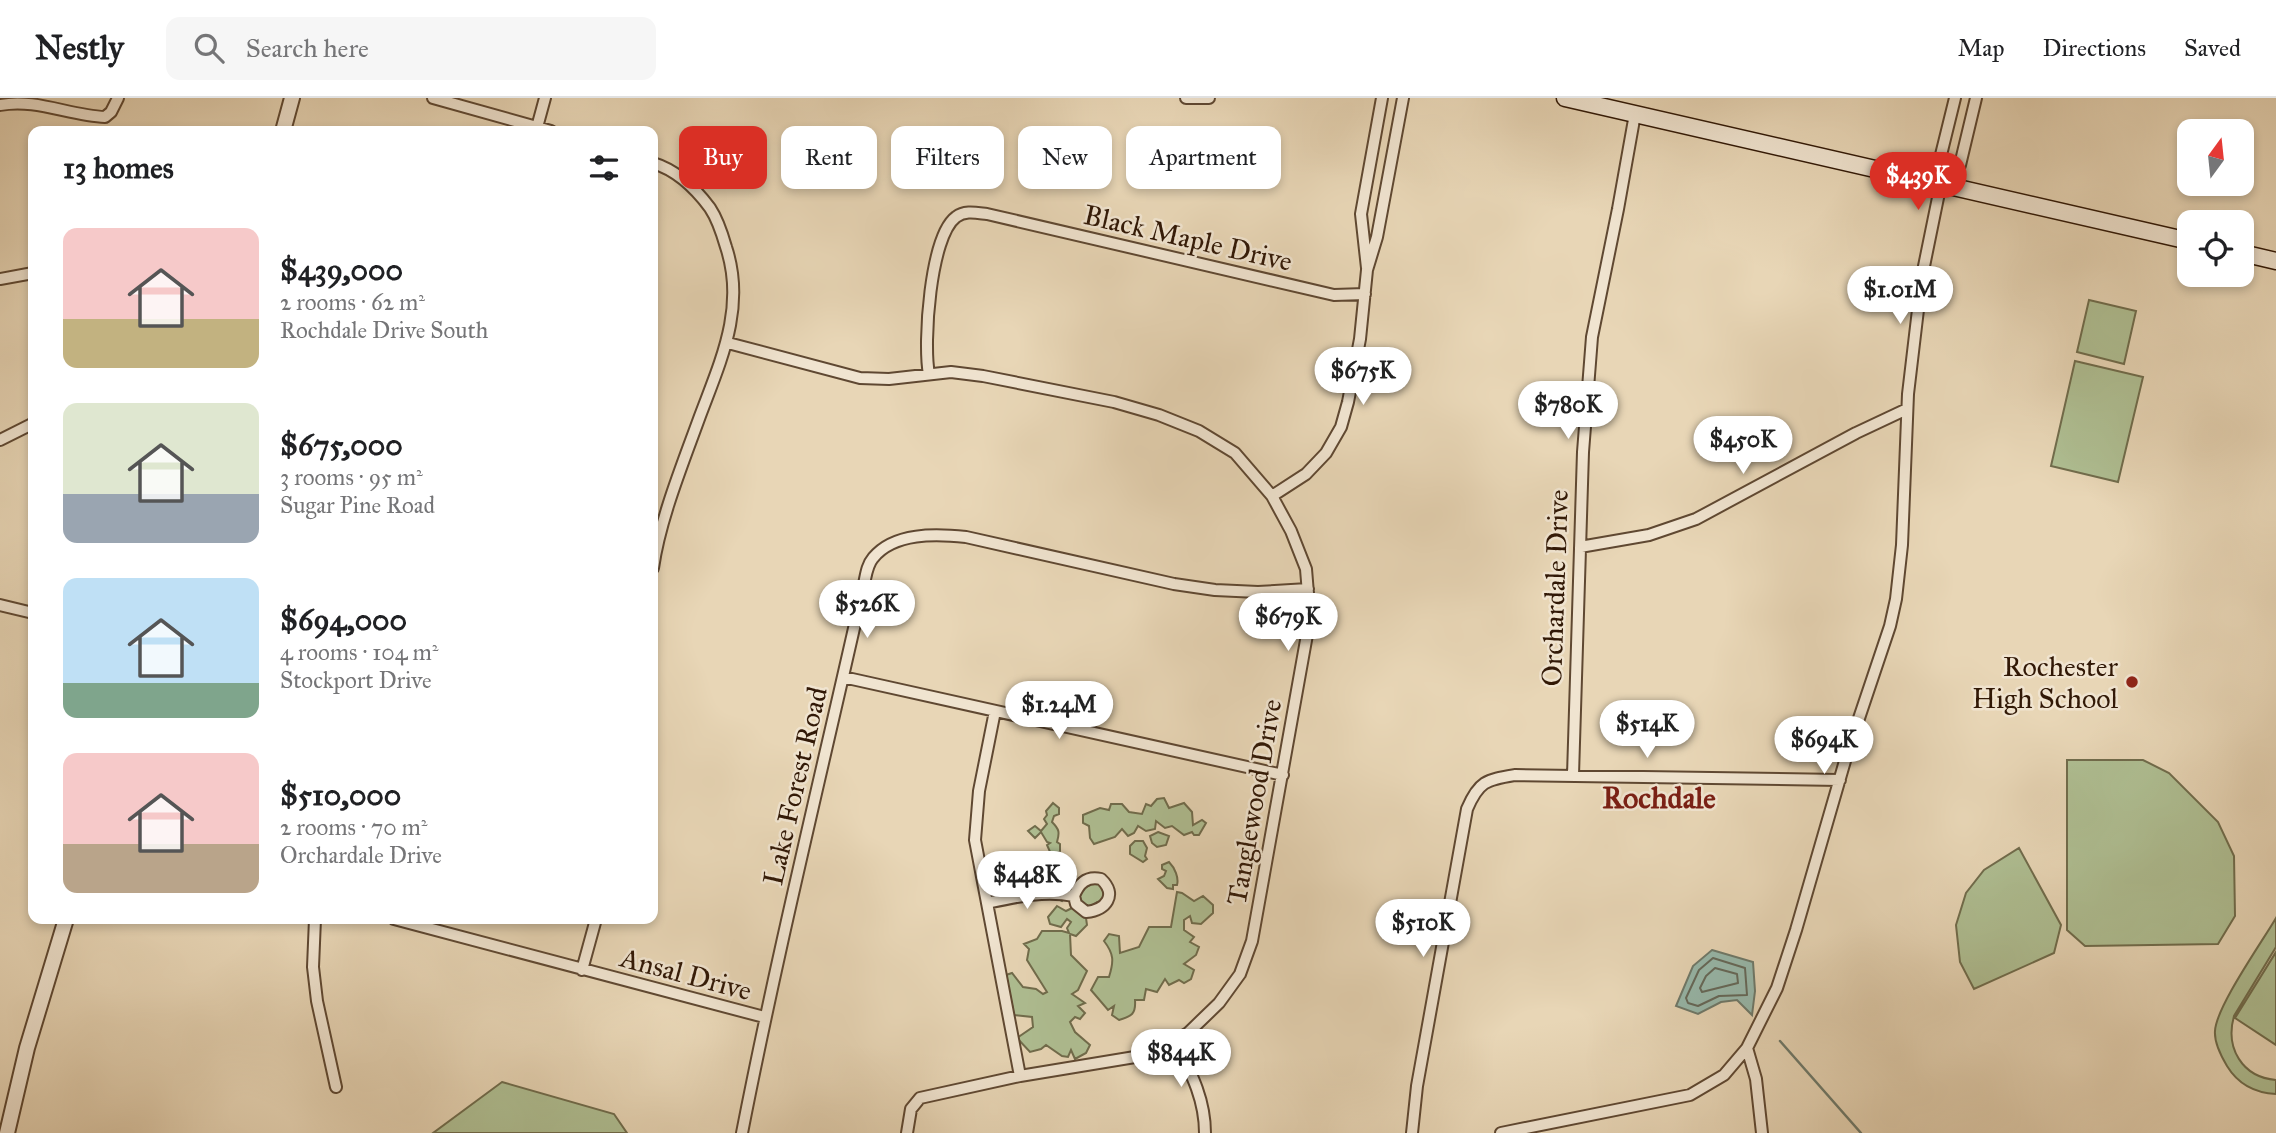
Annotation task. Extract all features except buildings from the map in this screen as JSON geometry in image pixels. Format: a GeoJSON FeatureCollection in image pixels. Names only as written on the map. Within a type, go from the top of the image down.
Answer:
{"type":"FeatureCollection","features":[{"type":"Feature","properties":{"kind":"main road"},"geometry":{"type":"LineString","coordinates":[[1565,98],[2177,238]]}},
{"type":"Feature","properties":{"kind":"main road"},"geometry":{"type":"LineString","coordinates":[[2254,256],[2276,261]]}},
{"type":"Feature","properties":{"kind":"street"},"geometry":{"type":"LineString","coordinates":[[0,105],[20,101],[56,106],[91,117],[105,117],[111,112],[118,98]]}},
{"type":"Feature","properties":{"kind":"street"},"geometry":{"type":"LineString","coordinates":[[284,126],[292,98]]}},
{"type":"Feature","properties":{"kind":"street"},"geometry":{"type":"LineString","coordinates":[[433,98],[526,126]]}},
{"type":"Feature","properties":{"kind":"street"},"geometry":{"type":"LineString","coordinates":[[537,126],[545,98]]}},
{"type":"Feature","properties":{"kind":"street"},"geometry":{"type":"LineString","coordinates":[[1186,98],[1209,98]]}},
{"type":"Feature","properties":{"kind":"street"},"geometry":{"type":"LineString","coordinates":[[1272,496],[1306,474],[1326,453],[1341,427],[1348,402],[1360,339],[1367,271],[1361,214],[1382,98]]}},
{"type":"Feature","properties":{"kind":"street"},"geometry":{"type":"LineString","coordinates":[[1367,271],[1377,237],[1403,98]]}},
{"type":"Feature","properties":{"kind":"street"},"geometry":{"type":"LineString","coordinates":[[1501,1133],[1690,1095],[1724,1074],[1747,1048],[1777,988],[1896,599],[1902,545],[1907,408],[1922,276],[1941,183],[1939,163],[1955,98]]}},
{"type":"Feature","properties":{"kind":"street"},"geometry":{"type":"LineString","coordinates":[[1941,183],[1960,165],[1976,98]]}},
{"type":"Feature","properties":{"kind":"street","name":"Orchardale Drive"},"geometry":{"type":"LineString","coordinates":[[1573,775],[1583,452],[1591,337],[1618,209],[1634,114]]}},
{"type":"Feature","properties":{"kind":"street"},"geometry":{"type":"LineString","coordinates":[[658,166],[681,178],[702,198],[717,219],[733,267],[733,314],[728,343],[675,485],[658,549]]}},
{"type":"Feature","properties":{"kind":"street","name":"Black Maple Drive"},"geometry":{"type":"LineString","coordinates":[[929,374],[926,331],[936,261],[949,223],[958,214],[987,214],[1334,295],[1365,294]]}},
{"type":"Feature","properties":{"kind":"street"},"geometry":{"type":"LineString","coordinates":[[0,279],[28,274]]}},
{"type":"Feature","properties":{"kind":"street","name":"Tanglewood Drive"},"geometry":{"type":"LineString","coordinates":[[728,343],[860,379],[889,380],[951,372],[1114,402],[1159,415],[1199,431],[1235,453],[1272,496],[1291,531],[1306,569],[1310,618],[1252,941],[1240,974],[1206,1017],[1175,1041],[1141,1056],[1020,1076],[920,1098],[911,1109],[907,1133]]}},
{"type":"Feature","properties":{"kind":"street"},"geometry":{"type":"LineString","coordinates":[[1580,547],[1649,535],[1696,519],[1907,408]]}},
{"type":"Feature","properties":{"kind":"street"},"geometry":{"type":"LineString","coordinates":[[0,440],[28,426]]}},
{"type":"Feature","properties":{"kind":"street","name":"Lake Forest Road"},"geometry":{"type":"LineString","coordinates":[[742,1133],[762,1041],[764,1017],[789,920],[868,567],[873,558],[887,546],[920,536],[967,537],[1141,578],[1215,590],[1258,592],[1308,589]]}},
{"type":"Feature","properties":{"kind":"street"},"geometry":{"type":"LineString","coordinates":[[0,605],[28,612]]}},
{"type":"Feature","properties":{"kind":"street"},"geometry":{"type":"LineString","coordinates":[[843,677],[1283,775]]}},
{"type":"Feature","properties":{"kind":"street"},"geometry":{"type":"LineString","coordinates":[[995,710],[979,791],[975,840],[1020,1076]]}},
{"type":"Feature","properties":{"kind":"street"},"geometry":{"type":"LineString","coordinates":[[1412,1133],[1417,1086],[1467,809],[1474,793],[1482,784],[1492,779],[1515,775],[1840,780]]}},
{"type":"Feature","properties":{"kind":"street"},"geometry":{"type":"LineString","coordinates":[[987,904],[1020,896],[1063,893],[1074,896]]}},
{"type":"Feature","properties":{"kind":"street"},"geometry":{"type":"LineString","coordinates":[[7,1133],[27,1048],[64,924]]}},
{"type":"Feature","properties":{"kind":"street"},"geometry":{"type":"LineString","coordinates":[[314,924],[313,967],[317,1001],[336,1087]]}},
{"type":"Feature","properties":{"kind":"street","name":"Ansal Drive"},"geometry":{"type":"LineString","coordinates":[[412,924],[764,1017]]}},
{"type":"Feature","properties":{"kind":"street"},"geometry":{"type":"LineString","coordinates":[[582,970],[595,924]]}},
{"type":"Feature","properties":{"kind":"street"},"geometry":{"type":"LineString","coordinates":[[1175,1041],[1199,1090],[1205,1133]]}},
{"type":"Feature","properties":{"kind":"street"},"geometry":{"type":"LineString","coordinates":[[1747,1048],[1756,1079],[1762,1133]]}},
{"type":"Feature","properties":{"kind":"green space"},"geometry":{"type":"Polygon","coordinates":[[[2089,300],[2136,311],[2124,364],[2077,352],[2089,300]]]}},
{"type":"Feature","properties":{"kind":"green space"},"geometry":{"type":"Polygon","coordinates":[[[2075,361],[2143,377],[2118,482],[2051,466],[2075,361]]]}},
{"type":"Feature","properties":{"kind":"green space"},"geometry":{"type":"Polygon","coordinates":[[[2067,760],[2143,760],[2169,773],[2218,822],[2234,856],[2235,916],[2218,944],[2085,946],[2067,930],[2067,760]]]}},
{"type":"Feature","properties":{"kind":"green space"},"geometry":{"type":"Polygon","coordinates":[[[1164,798],[1169,808],[1184,803],[1192,812],[1193,825],[1202,820],[1206,823],[1199,835],[1192,832],[1184,835],[1172,826],[1165,828],[1156,821],[1155,829],[1146,831],[1138,826],[1134,833],[1128,836],[1122,829],[1115,837],[1094,844],[1090,838],[1089,826],[1083,823],[1083,815],[1100,808],[1109,810],[1111,804],[1122,804],[1129,812],[1142,814],[1146,804],[1151,806],[1157,799],[1164,798]]]}},
{"type":"Feature","properties":{"kind":"green space"},"geometry":{"type":"Polygon","coordinates":[[[1053,803],[1059,808],[1059,814],[1054,816],[1052,822],[1058,831],[1057,842],[1060,844],[1060,851],[1054,855],[1047,845],[1050,843],[1041,832],[1035,838],[1028,831],[1035,826],[1041,831],[1047,824],[1044,819],[1046,811],[1053,803]]]}},
{"type":"Feature","properties":{"kind":"green space"},"geometry":{"type":"Polygon","coordinates":[[[1158,832],[1169,836],[1166,845],[1157,847],[1152,843],[1150,836],[1158,832]]]}},
{"type":"Feature","properties":{"kind":"green space"},"geometry":{"type":"Polygon","coordinates":[[[1135,841],[1143,841],[1147,848],[1147,859],[1143,862],[1130,854],[1130,846],[1135,841]]]}},
{"type":"Feature","properties":{"kind":"green space"},"geometry":{"type":"Polygon","coordinates":[[[2019,848],[2061,925],[2054,953],[1974,989],[1960,962],[1956,925],[1966,893],[1984,870],[2019,848]]]}},
{"type":"Feature","properties":{"kind":"green space"},"geometry":{"type":"Polygon","coordinates":[[[1169,862],[1177,879],[1177,885],[1173,885],[1173,889],[1167,888],[1158,879],[1164,876],[1166,871],[1162,869],[1162,865],[1169,862]]]}},
{"type":"Feature","properties":{"kind":"green space"},"geometry":{"type":"Polygon","coordinates":[[[1059,863],[1062,867],[1072,867],[1069,875],[1073,873],[1076,876],[1072,881],[1072,890],[1062,901],[1037,887],[1036,881],[1042,872],[1050,866],[1054,869],[1059,863]]]}},
{"type":"Feature","properties":{"kind":"green space"},"geometry":{"type":"Polygon","coordinates":[[[1097,881],[1106,893],[1100,903],[1090,907],[1082,906],[1077,900],[1082,889],[1097,881]]]}},
{"type":"Feature","properties":{"kind":"green space"},"geometry":{"type":"Polygon","coordinates":[[[1177,892],[1194,901],[1203,896],[1213,905],[1213,913],[1201,924],[1192,923],[1190,916],[1184,920],[1184,930],[1194,937],[1190,942],[1199,947],[1196,955],[1184,964],[1194,970],[1191,979],[1184,983],[1179,980],[1169,985],[1165,979],[1157,992],[1146,989],[1144,1000],[1135,1000],[1132,1014],[1119,1020],[1112,1015],[1114,1006],[1108,1010],[1091,990],[1098,977],[1109,977],[1111,971],[1111,954],[1104,941],[1109,934],[1119,936],[1120,953],[1139,947],[1149,927],[1171,927],[1177,892]]]}},
{"type":"Feature","properties":{"kind":"green space"},"geometry":{"type":"Polygon","coordinates":[[[1057,906],[1066,911],[1074,907],[1086,918],[1087,925],[1076,936],[1070,934],[1071,955],[1087,971],[1078,990],[1072,994],[1085,1003],[1078,1006],[1085,1013],[1080,1019],[1075,1017],[1070,1022],[1075,1032],[1090,1045],[1086,1053],[1075,1059],[1071,1050],[1068,1057],[1062,1056],[1046,1045],[1030,1052],[1017,1038],[1033,1027],[1032,1017],[1014,1015],[1006,975],[1012,973],[1023,987],[1036,989],[1043,994],[1047,992],[1027,960],[1029,949],[1024,944],[1037,939],[1042,931],[1069,933],[1067,928],[1071,922],[1067,919],[1061,927],[1050,924],[1048,917],[1057,906]]]}},
{"type":"Feature","properties":{"kind":"green space"},"geometry":{"type":"Polygon","coordinates":[[[2276,918],[2276,947],[2234,1016],[2232,1039],[2234,1050],[2245,1067],[2264,1078],[2276,1080],[2276,1094],[2261,1092],[2236,1078],[2222,1058],[2215,1031],[2217,1020],[2231,991],[2276,918]]]}},
{"type":"Feature","properties":{"kind":"green space"},"geometry":{"type":"Polygon","coordinates":[[[2276,952],[2276,1045],[2235,1018],[2276,952]]]}},
{"type":"Feature","properties":{"kind":"green space"},"geometry":{"type":"Polygon","coordinates":[[[502,1082],[614,1114],[627,1133],[433,1133],[502,1082]]]}},
{"type":"Feature","properties":{"kind":"water"},"geometry":{"type":"Polygon","coordinates":[[[1712,950],[1753,962],[1755,991],[1752,1015],[1737,1000],[1721,1002],[1698,1014],[1676,1006],[1693,966],[1712,950]]]}},
{"type":"Feature","properties":{"kind":"waterway"},"geometry":{"type":"LineString","coordinates":[[1780,1041],[1861,1133]]}},
{"type":"Feature","properties":{"kind":"place","name":"Rochester High School"},"geometry":{"type":"Point","coordinates":[2132,682]}},
{"type":"Feature","properties":{"kind":"district","name":"Rochdale"},"geometry":{"type":"Point","coordinates":[1659,798]}}]}
